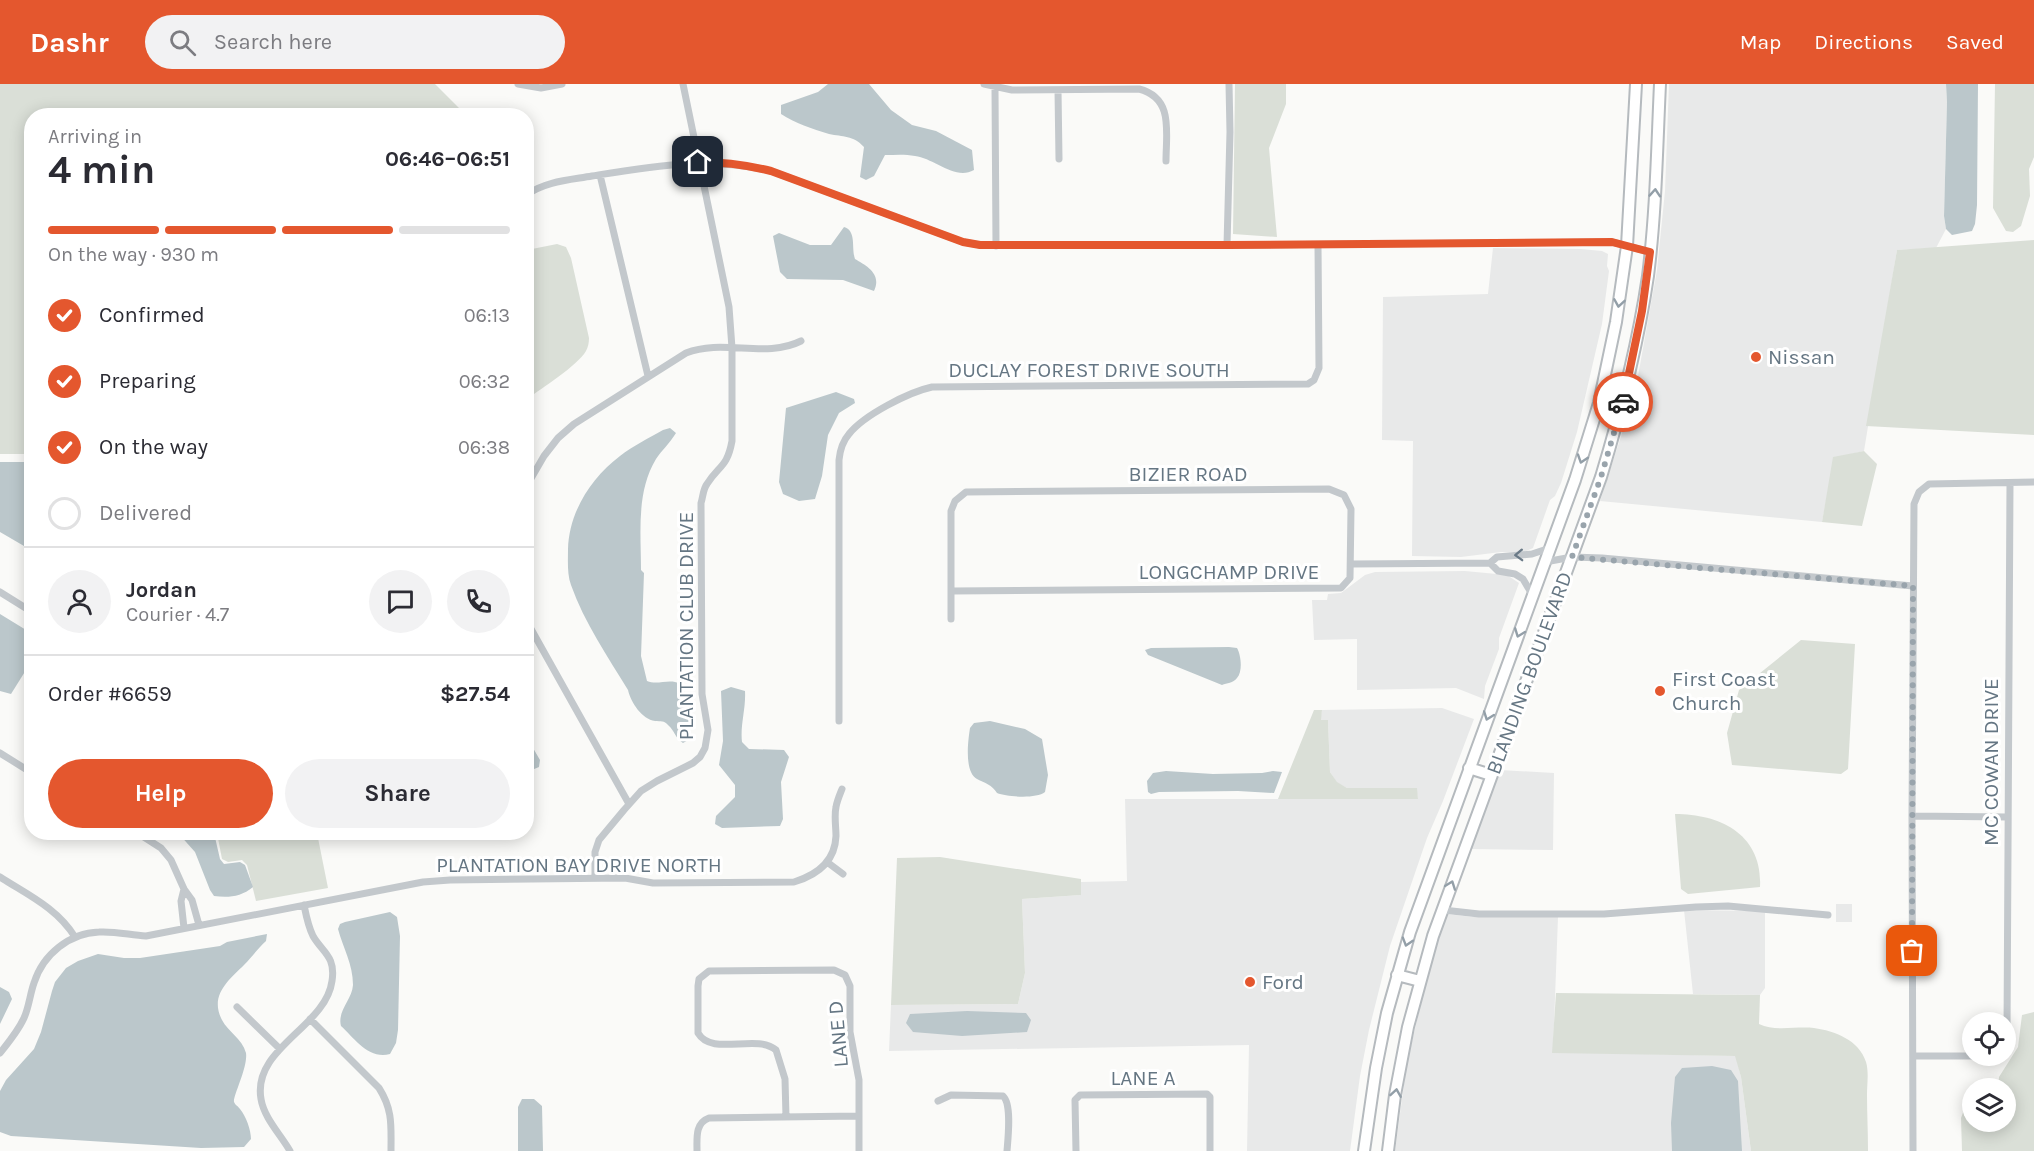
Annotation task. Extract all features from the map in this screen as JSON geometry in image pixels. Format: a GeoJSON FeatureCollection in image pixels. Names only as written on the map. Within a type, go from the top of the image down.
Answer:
{"type":"FeatureCollection","features":[{"type":"Feature","properties":{"kind":"main road","name":"BLANDING BOULEVARD"},"geometry":{"type":"LineString","coordinates":[[1364,1151],[1376,1068],[1397,975],[1428,881],[1578,472],[1599,402],[1616,322],[1627,246],[1636,84]]}},
{"type":"Feature","properties":{"kind":"main road","name":"BLANDING BOULEVARD"},"geometry":{"type":"LineString","coordinates":[[1388,1151],[1400,1066],[1419,981],[1491,775],[1601,477],[1622,409],[1642,311],[1650,252],[1660,84]]}},
{"type":"Feature","properties":{"kind":"main road"},"geometry":{"type":"LineString","coordinates":[[1469,768],[1491,775]]}},
{"type":"Feature","properties":{"kind":"main road"},"geometry":{"type":"LineString","coordinates":[[1397,975],[1419,981]]}},
{"type":"Feature","properties":{"kind":"street"},"geometry":{"type":"LineString","coordinates":[[518,84],[541,88],[562,84]]}},
{"type":"Feature","properties":{"kind":"street","name":"PLANTATION CLUB DRIVE"},"geometry":{"type":"LineString","coordinates":[[595,878],[595,852],[599,840],[641,791],[700,757],[705,748],[708,730],[702,694],[701,503],[706,484],[722,468],[730,452],[732,348],[729,307],[683,84]]}},
{"type":"Feature","properties":{"kind":"street"},"geometry":{"type":"LineString","coordinates":[[984,84],[1012,90],[1139,89],[1149,92],[1163,104],[1166,161]]}},
{"type":"Feature","properties":{"kind":"street"},"geometry":{"type":"LineString","coordinates":[[1227,245],[1229,84]]}},
{"type":"Feature","properties":{"kind":"street"},"geometry":{"type":"LineString","coordinates":[[995,88],[996,246]]}},
{"type":"Feature","properties":{"kind":"street"},"geometry":{"type":"LineString","coordinates":[[1058,90],[1059,159]]}},
{"type":"Feature","properties":{"kind":"street"},"geometry":{"type":"LineString","coordinates":[[534,189],[540,185],[600,175],[698,162],[719,162],[771,171],[963,242],[996,246],[1612,242],[1650,252]]}},
{"type":"Feature","properties":{"kind":"street"},"geometry":{"type":"LineString","coordinates":[[600,175],[648,376]]}},
{"type":"Feature","properties":{"kind":"street","name":"DUCLAY FOREST DRIVE SOUTH"},"geometry":{"type":"LineString","coordinates":[[839,722],[839,460],[840,449],[850,433],[906,395],[932,387],[1300,385],[1314,380],[1319,368],[1318,245]]}},
{"type":"Feature","properties":{"kind":"street"},"geometry":{"type":"LineString","coordinates":[[534,473],[558,438],[574,424],[648,376],[694,350],[706,347],[787,348],[801,341]]}},
{"type":"Feature","properties":{"kind":"street"},"geometry":{"type":"LineString","coordinates":[[1599,402],[1622,409]]}},
{"type":"Feature","properties":{"kind":"street","name":"MC COWAN DRIVE"},"geometry":{"type":"LineString","coordinates":[[2007,1012],[2010,483]]}},
{"type":"Feature","properties":{"kind":"street"},"geometry":{"type":"LineString","coordinates":[[1913,1151],[1914,504],[1916,496],[1923,488],[1934,484],[2034,483]]}},
{"type":"Feature","properties":{"kind":"street","name":"BIZIER ROAD"},"geometry":{"type":"LineString","coordinates":[[952,591],[951,511],[960,496],[974,491],[1329,489],[1344,495],[1351,509],[1351,564]]}},
{"type":"Feature","properties":{"kind":"street"},"geometry":{"type":"LineString","coordinates":[[1351,564],[1490,563],[1497,557],[1532,554],[1550,548]]}},
{"type":"Feature","properties":{"kind":"street"},"geometry":{"type":"LineString","coordinates":[[1545,562],[1572,557],[1913,586]]}},
{"type":"Feature","properties":{"kind":"street"},"geometry":{"type":"LineString","coordinates":[[1490,563],[1498,571],[1515,574],[1523,579],[1533,596]]}},
{"type":"Feature","properties":{"kind":"street","name":"LONGCHAMP DRIVE"},"geometry":{"type":"LineString","coordinates":[[952,591],[1341,588],[1348,582],[1351,564]]}},
{"type":"Feature","properties":{"kind":"street"},"geometry":{"type":"LineString","coordinates":[[951,619],[952,591]]}},
{"type":"Feature","properties":{"kind":"street"},"geometry":{"type":"LineString","coordinates":[[0,592],[24,607]]}},
{"type":"Feature","properties":{"kind":"street"},"geometry":{"type":"LineString","coordinates":[[534,635],[629,804]]}},
{"type":"Feature","properties":{"kind":"street"},"geometry":{"type":"LineString","coordinates":[[0,753],[24,767]]}},
{"type":"Feature","properties":{"kind":"street"},"geometry":{"type":"LineString","coordinates":[[842,789],[836,807],[834,850],[827,862],[843,874]]}},
{"type":"Feature","properties":{"kind":"street"},"geometry":{"type":"LineString","coordinates":[[1912,816],[2007,817]]}},
{"type":"Feature","properties":{"kind":"street"},"geometry":{"type":"LineString","coordinates":[[148,840],[161,848],[171,860],[184,889],[192,900],[199,925]]}},
{"type":"Feature","properties":{"kind":"street","name":"PLANTATION BAY DRIVE NORTH"},"geometry":{"type":"LineString","coordinates":[[75,937],[100,932],[146,936],[423,882],[625,878],[653,883],[794,882],[808,878],[827,862]]}},
{"type":"Feature","properties":{"kind":"street"},"geometry":{"type":"LineString","coordinates":[[0,877],[56,912],[75,937],[57,948],[46,960],[33,984],[29,1004],[21,1023],[0,1053]]}},
{"type":"Feature","properties":{"kind":"street"},"geometry":{"type":"LineString","coordinates":[[184,889],[181,902],[184,928]]}},
{"type":"Feature","properties":{"kind":"street"},"geometry":{"type":"LineString","coordinates":[[290,1151],[264,1111],[261,1083],[265,1068],[280,1049],[310,1020],[328,993],[332,981],[332,970],[327,953],[314,937],[304,905]]}},
{"type":"Feature","properties":{"kind":"street"},"geometry":{"type":"LineString","coordinates":[[1443,910],[1479,914],[1604,914],[1728,906],[1828,915]]}},
{"type":"Feature","properties":{"kind":"street","name":"LANE D"},"geometry":{"type":"LineString","coordinates":[[786,1117],[785,1079],[776,1050],[764,1044],[713,1043],[702,1038],[698,1033],[699,980],[703,975],[714,970],[834,970],[845,975],[850,986],[850,1032],[859,1080],[859,1151]]}},
{"type":"Feature","properties":{"kind":"street"},"geometry":{"type":"LineString","coordinates":[[237,1007],[280,1049]]}},
{"type":"Feature","properties":{"kind":"street"},"geometry":{"type":"LineString","coordinates":[[310,1020],[385,1096],[390,1109],[391,1151]]}},
{"type":"Feature","properties":{"kind":"street"},"geometry":{"type":"LineString","coordinates":[[1913,1056],[1962,1056]]}},
{"type":"Feature","properties":{"kind":"street","name":"LANE A"},"geometry":{"type":"LineString","coordinates":[[1076,1151],[1075,1100],[1080,1095],[1207,1094],[1210,1097],[1210,1151]]}},
{"type":"Feature","properties":{"kind":"street"},"geometry":{"type":"LineString","coordinates":[[939,1101],[951,1095],[1003,1096],[1008,1106],[1007,1151]]}},
{"type":"Feature","properties":{"kind":"street"},"geometry":{"type":"LineString","coordinates":[[697,1151],[698,1130],[704,1120],[714,1117],[859,1116]]}},
{"type":"Feature","properties":{"kind":"shaded area"},"geometry":{"type":"Polygon","coordinates":[[[0,84],[435,84],[459,108],[24,108],[24,454],[0,454],[0,84]]]}},
{"type":"Feature","properties":{"kind":"shaded area"},"geometry":{"type":"Polygon","coordinates":[[[828,84],[869,84],[891,110],[912,125],[936,131],[972,150],[974,170],[959,173],[922,158],[908,155],[885,155],[874,176],[866,180],[860,177],[864,147],[860,143],[848,137],[810,128],[781,114],[781,105],[818,92],[828,84]]]}},
{"type":"Feature","properties":{"kind":"shaded area"},"geometry":{"type":"Polygon","coordinates":[[[1235,84],[1286,84],[1286,104],[1269,148],[1277,237],[1233,234],[1235,84]]]}},
{"type":"Feature","properties":{"kind":"shaded area"},"geometry":{"type":"Polygon","coordinates":[[[1669,84],[1946,84],[1944,216],[1946,229],[1936,248],[1897,250],[1864,451],[1834,458],[1822,522],[1600,501],[1635,393],[1657,270],[1665,191],[1669,84]]]}},
{"type":"Feature","properties":{"kind":"shaded area"},"geometry":{"type":"Polygon","coordinates":[[[1946,84],[1978,84],[1975,224],[1972,231],[1952,235],[1946,229],[1944,216],[1946,84]]]}},
{"type":"Feature","properties":{"kind":"shaded area"},"geometry":{"type":"Polygon","coordinates":[[[1995,84],[2034,84],[2034,157],[2029,169],[2030,196],[2021,226],[2013,232],[2006,231],[1993,208],[1995,84]]]}},
{"type":"Feature","properties":{"kind":"shaded area"},"geometry":{"type":"Polygon","coordinates":[[[844,227],[851,232],[855,259],[875,275],[874,291],[843,280],[787,279],[780,272],[773,236],[779,233],[810,245],[831,245],[844,227]]]}},
{"type":"Feature","properties":{"kind":"shaded area"},"geometry":{"type":"Polygon","coordinates":[[[2034,240],[2034,435],[1866,426],[1897,250],[2034,240]]]}},
{"type":"Feature","properties":{"kind":"shaded area"},"geometry":{"type":"Polygon","coordinates":[[[557,244],[566,247],[571,258],[589,343],[586,351],[575,363],[534,394],[534,249],[557,244]]]}},
{"type":"Feature","properties":{"kind":"shaded area"},"geometry":{"type":"Polygon","coordinates":[[[1493,248],[1581,249],[1602,251],[1608,254],[1609,271],[1602,324],[1577,432],[1561,483],[1555,496],[1550,500],[1533,548],[1524,552],[1501,552],[1461,557],[1412,556],[1413,441],[1382,440],[1383,297],[1488,294],[1493,248]]]}},
{"type":"Feature","properties":{"kind":"shaded area"},"geometry":{"type":"Polygon","coordinates":[[[836,392],[854,399],[855,403],[839,413],[828,435],[822,476],[815,499],[799,501],[783,494],[779,482],[786,408],[836,392]]]}},
{"type":"Feature","properties":{"kind":"shaded area"},"geometry":{"type":"Polygon","coordinates":[[[670,428],[676,433],[656,459],[642,499],[641,570],[644,573],[641,656],[647,681],[675,682],[683,687],[690,739],[683,743],[667,723],[650,720],[634,705],[628,690],[583,612],[571,585],[568,567],[569,535],[572,522],[591,485],[609,465],[625,452],[670,428]]]}},
{"type":"Feature","properties":{"kind":"shaded area"},"geometry":{"type":"Polygon","coordinates":[[[1864,451],[1877,464],[1862,526],[1822,522],[1833,457],[1864,451]]]}},
{"type":"Feature","properties":{"kind":"shaded area"},"geometry":{"type":"Polygon","coordinates":[[[0,462],[24,462],[24,546],[0,532],[0,462]]]}},
{"type":"Feature","properties":{"kind":"shaded area"},"geometry":{"type":"Polygon","coordinates":[[[1465,571],[1507,575],[1519,583],[1499,638],[1499,649],[1485,686],[1484,699],[1456,688],[1357,690],[1357,639],[1314,640],[1312,600],[1327,600],[1328,594],[1341,593],[1365,575],[1375,572],[1465,571]]]}},
{"type":"Feature","properties":{"kind":"shaded area"},"geometry":{"type":"Polygon","coordinates":[[[0,614],[24,629],[24,673],[11,694],[0,691],[0,614]]]}},
{"type":"Feature","properties":{"kind":"shaded area"},"geometry":{"type":"Polygon","coordinates":[[[1801,640],[1855,644],[1848,769],[1841,774],[1732,765],[1727,733],[1739,690],[1801,640]]]}},
{"type":"Feature","properties":{"kind":"shaded area"},"geometry":{"type":"Polygon","coordinates":[[[1151,648],[1237,648],[1241,663],[1240,671],[1235,680],[1222,685],[1148,655],[1145,650],[1151,648]]]}},
{"type":"Feature","properties":{"kind":"shaded area"},"geometry":{"type":"Polygon","coordinates":[[[731,687],[745,691],[742,742],[749,749],[784,750],[789,757],[781,782],[783,819],[780,826],[722,828],[715,824],[716,816],[735,797],[735,785],[719,765],[723,741],[721,691],[731,687]]]}},
{"type":"Feature","properties":{"kind":"shaded area"},"geometry":{"type":"Polygon","coordinates":[[[1442,708],[1474,719],[1427,838],[1390,946],[1360,1076],[1350,1151],[1247,1151],[1249,1045],[889,1051],[891,1005],[1018,1004],[1025,973],[1022,899],[1081,895],[1081,882],[1127,881],[1125,799],[1418,799],[1416,788],[1347,788],[1337,783],[1330,772],[1328,720],[1320,720],[1322,710],[1442,708]]]}},
{"type":"Feature","properties":{"kind":"shaded area"},"geometry":{"type":"Polygon","coordinates":[[[1314,710],[1322,710],[1321,720],[1328,720],[1330,772],[1337,782],[1347,788],[1417,788],[1418,799],[1278,799],[1314,710]]]}},
{"type":"Feature","properties":{"kind":"shaded area"},"geometry":{"type":"Polygon","coordinates":[[[990,721],[1025,729],[1042,739],[1048,775],[1045,792],[1029,796],[997,793],[991,786],[973,775],[968,756],[970,728],[974,723],[990,721]]]}},
{"type":"Feature","properties":{"kind":"shaded area"},"geometry":{"type":"Polygon","coordinates":[[[534,750],[540,760],[539,767],[534,769],[534,750]]]}},
{"type":"Feature","properties":{"kind":"shaded area"},"geometry":{"type":"Polygon","coordinates":[[[1499,770],[1554,773],[1553,850],[1470,849],[1499,770]]]}},
{"type":"Feature","properties":{"kind":"shaded area"},"geometry":{"type":"Polygon","coordinates":[[[1166,771],[1213,774],[1282,772],[1274,793],[1238,791],[1151,794],[1148,792],[1147,781],[1153,773],[1166,771]]]}},
{"type":"Feature","properties":{"kind":"shaded area"},"geometry":{"type":"Polygon","coordinates":[[[1675,814],[1708,818],[1736,831],[1747,841],[1754,854],[1759,869],[1760,887],[1688,894],[1681,889],[1675,814]]]}},
{"type":"Feature","properties":{"kind":"shaded area"},"geometry":{"type":"Polygon","coordinates":[[[184,840],[216,840],[220,859],[224,864],[240,862],[245,865],[253,887],[234,896],[214,896],[195,852],[184,840]]]}},
{"type":"Feature","properties":{"kind":"shaded area"},"geometry":{"type":"Polygon","coordinates":[[[218,840],[318,840],[328,888],[256,901],[247,865],[242,860],[228,862],[222,859],[218,840]]]}},
{"type":"Feature","properties":{"kind":"shaded area"},"geometry":{"type":"Polygon","coordinates":[[[940,857],[1081,879],[1081,895],[1022,899],[1025,973],[1018,1004],[891,1005],[897,858],[940,857]]]}},
{"type":"Feature","properties":{"kind":"shaded area"},"geometry":{"type":"Polygon","coordinates":[[[1836,904],[1852,904],[1852,922],[1836,922],[1836,904]]]}},
{"type":"Feature","properties":{"kind":"shaded area"},"geometry":{"type":"Polygon","coordinates":[[[1684,910],[1765,911],[1765,988],[1760,995],[1693,994],[1684,910]]]}},
{"type":"Feature","properties":{"kind":"shaded area"},"geometry":{"type":"Polygon","coordinates":[[[390,912],[397,917],[400,936],[398,1030],[396,1043],[390,1054],[382,1055],[362,1047],[341,1026],[341,1015],[352,990],[353,977],[338,929],[340,924],[345,922],[390,912]]]}},
{"type":"Feature","properties":{"kind":"shaded area"},"geometry":{"type":"Polygon","coordinates":[[[1446,914],[1473,917],[1558,917],[1553,1052],[1736,1056],[1751,1151],[1395,1151],[1407,1062],[1432,958],[1446,914]]]}},
{"type":"Feature","properties":{"kind":"shaded area"},"geometry":{"type":"Polygon","coordinates":[[[267,934],[266,941],[222,989],[218,1003],[222,1020],[241,1043],[246,1053],[245,1066],[234,1102],[244,1115],[250,1132],[251,1139],[244,1147],[201,1148],[11,1136],[0,1132],[0,1091],[6,1080],[34,1049],[55,982],[66,968],[98,954],[140,958],[220,946],[227,942],[267,934]]]}},
{"type":"Feature","properties":{"kind":"shaded area"},"geometry":{"type":"Polygon","coordinates":[[[0,987],[9,992],[12,999],[0,1024],[0,987]]]}},
{"type":"Feature","properties":{"kind":"shaded area"},"geometry":{"type":"Polygon","coordinates":[[[1556,993],[1760,995],[1759,1024],[1779,1028],[1814,1028],[1838,1034],[1858,1048],[1866,1062],[1868,1151],[1751,1151],[1741,1077],[1735,1056],[1552,1053],[1556,993]]]}},
{"type":"Feature","properties":{"kind":"shaded area"},"geometry":{"type":"Polygon","coordinates":[[[967,1011],[1026,1013],[1031,1020],[1027,1032],[962,1036],[913,1032],[906,1023],[910,1014],[967,1011]]]}},
{"type":"Feature","properties":{"kind":"shaded area"},"geometry":{"type":"Polygon","coordinates":[[[2034,1012],[2034,1151],[1962,1151],[1961,1118],[1962,1115],[1962,1132],[2016,1132],[2016,1078],[1999,1078],[2006,1066],[2016,1066],[2016,1050],[2022,1015],[2034,1012]]]}},
{"type":"Feature","properties":{"kind":"shaded area"},"geometry":{"type":"Polygon","coordinates":[[[1712,1066],[1731,1070],[1738,1081],[1742,1151],[1672,1151],[1671,1123],[1675,1077],[1682,1068],[1712,1066]]]}},
{"type":"Feature","properties":{"kind":"shaded area"},"geometry":{"type":"Polygon","coordinates":[[[522,1099],[534,1099],[542,1106],[543,1151],[518,1151],[518,1107],[522,1099]]]}},
{"type":"Feature","properties":{"kind":"way so far"},"geometry":{"type":"LineString","coordinates":[[1623,402],[1601,477],[1572,557],[1913,586],[1912,951]]}},
{"type":"Feature","properties":{"kind":"place","name":"Nissan"},"geometry":{"type":"Point","coordinates":[1756,357]}},
{"type":"Feature","properties":{"kind":"place","name":"First Coast Church"},"geometry":{"type":"Point","coordinates":[1660,691]}},
{"type":"Feature","properties":{"kind":"place","name":"Ford"},"geometry":{"type":"Point","coordinates":[1250,982]}},
{"type":"Feature","properties":{"kind":"route"},"geometry":{"type":"LineString","coordinates":[[698,162],[719,162],[771,171],[963,242],[980,245],[1612,242],[1650,252],[1642,311],[1623,402]]}}]}
